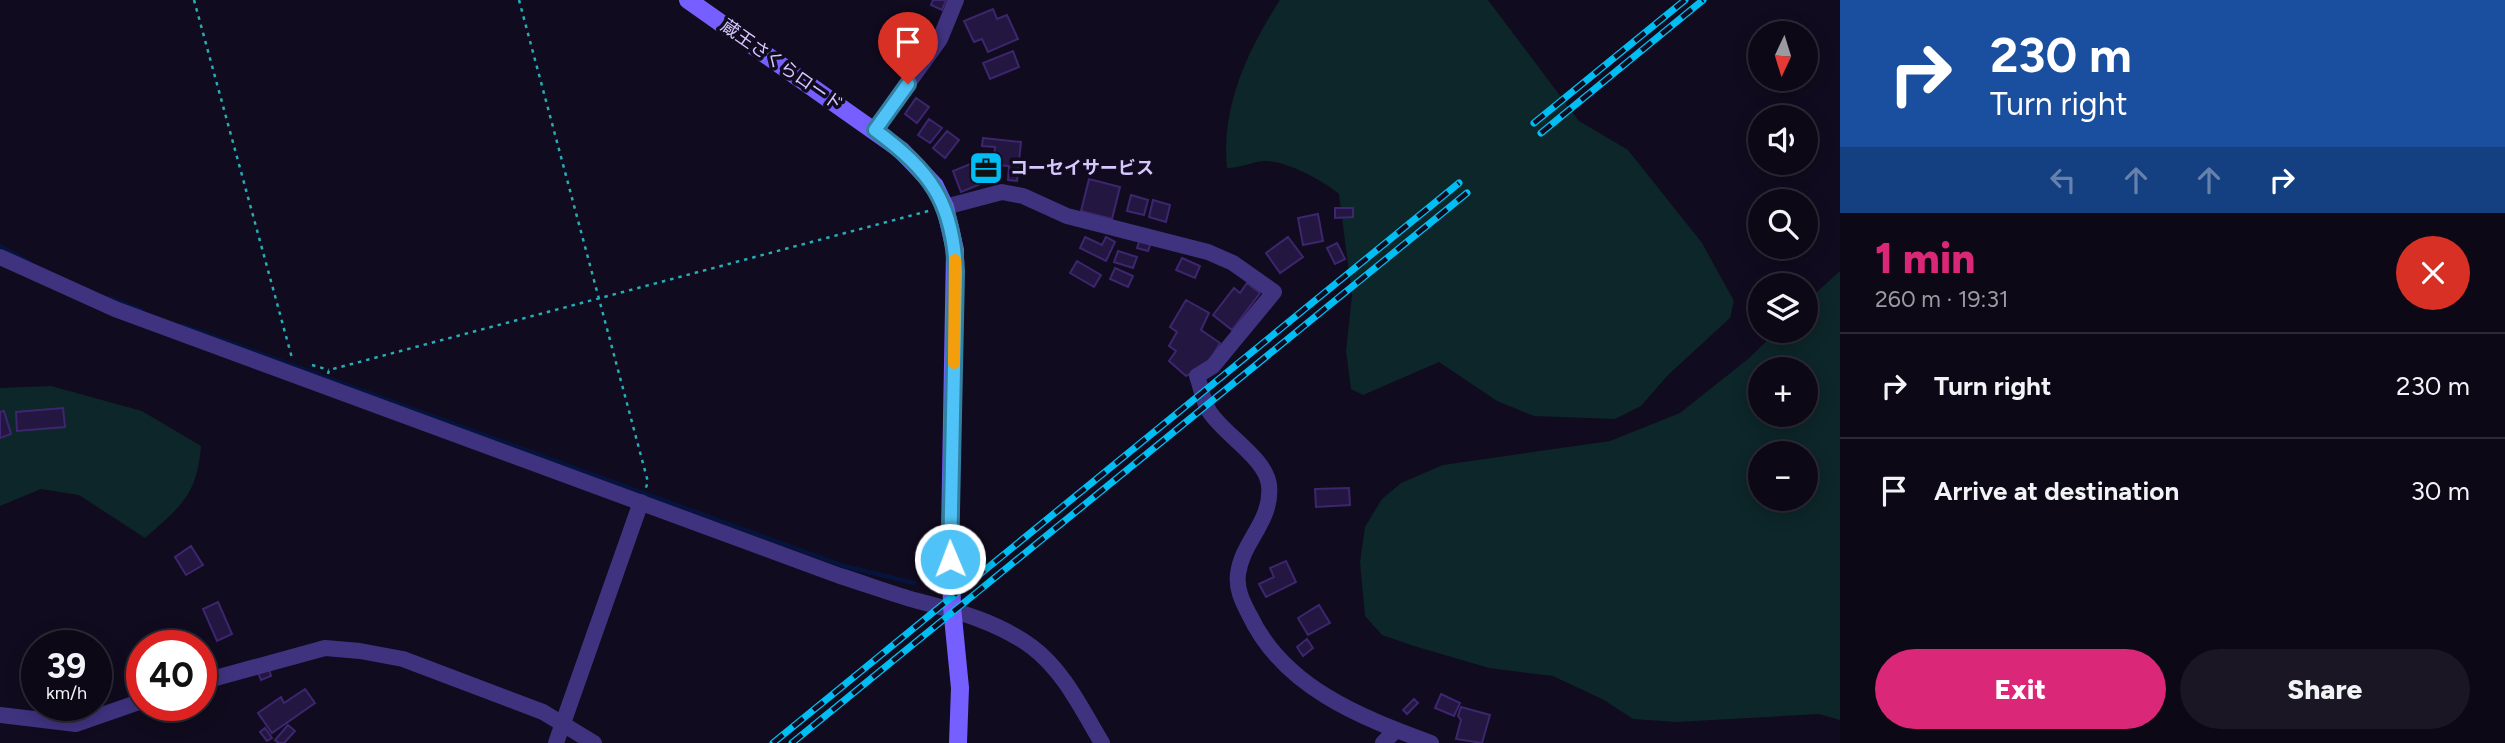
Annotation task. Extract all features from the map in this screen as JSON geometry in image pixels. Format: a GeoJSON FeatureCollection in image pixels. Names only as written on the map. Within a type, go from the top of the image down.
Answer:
{"type":"FeatureCollection","features":[{"type":"Feature","properties":{"kind":"street","name":"蔵王さくらロード"},"geometry":{"type":"LineString","coordinates":[[688,0],[875,130],[920,166],[945,206],[951,225],[956,272],[950,520],[952,607],[960,688],[958,743]]}},
{"type":"Feature","properties":{"kind":"street"},"geometry":{"type":"LineString","coordinates":[[875,130],[940,39],[956,0]]}},
{"type":"Feature","properties":{"kind":"street"},"geometry":{"type":"LineString","coordinates":[[945,206],[1002,192],[1023,197],[1067,216],[1208,252],[1233,262],[1274,292],[1213,366],[1197,376],[1209,411],[1261,467],[1269,484],[1267,511],[1260,530],[1240,559],[1237,580],[1241,598],[1256,631],[1297,678],[1345,707],[1431,743]]}},
{"type":"Feature","properties":{"kind":"street"},"geometry":{"type":"LineString","coordinates":[[0,257],[115,309],[643,495],[840,576],[918,601],[952,607],[1010,633],[1034,648],[1073,694],[1102,743]]}},
{"type":"Feature","properties":{"kind":"street"},"geometry":{"type":"LineString","coordinates":[[556,743],[643,495]]}},
{"type":"Feature","properties":{"kind":"street"},"geometry":{"type":"LineString","coordinates":[[217,678],[325,648],[360,651],[403,659],[543,712],[594,743]]}},
{"type":"Feature","properties":{"kind":"street"},"geometry":{"type":"LineString","coordinates":[[0,715],[76,724],[126,707]]}},
{"type":"Feature","properties":{"kind":"street"},"geometry":{"type":"LineString","coordinates":[[1383,743],[1395,730]]}},
{"type":"Feature","properties":{"kind":"path"},"geometry":{"type":"LineString","coordinates":[[194,0],[292,358],[280,353]]}},
{"type":"Feature","properties":{"kind":"path"},"geometry":{"type":"LineString","coordinates":[[519,0],[648,482],[643,495]]}},
{"type":"Feature","properties":{"kind":"path"},"geometry":{"type":"LineString","coordinates":[[305,362],[329,372],[598,297],[945,206]]}},
{"type":"Feature","properties":{"kind":"green space"},"geometry":{"type":"Polygon","coordinates":[[[1280,0],[1488,0],[1579,121],[1628,150],[1702,243],[1734,301],[1730,318],[1668,375],[1641,406],[1615,419],[1534,416],[1497,401],[1439,362],[1363,395],[1351,389],[1346,351],[1352,295],[1339,194],[1304,172],[1282,164],[1264,161],[1227,168],[1226,145],[1232,101],[1247,59],[1280,0]]]}},
{"type":"Feature","properties":{"kind":"green space"},"geometry":{"type":"Polygon","coordinates":[[[1840,271],[1840,720],[1819,714],[1677,722],[1633,719],[1604,700],[1553,676],[1489,668],[1382,635],[1365,616],[1360,562],[1365,527],[1382,499],[1401,483],[1443,465],[1610,441],[1680,413],[1748,359],[1748,427],[1818,427],[1818,357],[1750,357],[1765,343],[1818,343],[1818,291],[1840,271]]]}},
{"type":"Feature","properties":{"kind":"green space"},"geometry":{"type":"Polygon","coordinates":[[[51,386],[142,411],[201,446],[195,477],[185,499],[145,538],[79,495],[41,489],[0,506],[0,388],[51,386]]]}},
{"type":"Feature","properties":{"kind":"building"},"geometry":{"type":"Polygon","coordinates":[[[933,0],[946,0],[942,10],[931,5],[933,0]]]}},
{"type":"Feature","properties":{"kind":"building"},"geometry":{"type":"Polygon","coordinates":[[[993,9],[997,19],[1007,15],[1018,39],[988,52],[982,39],[974,42],[964,21],[993,9]]]}},
{"type":"Feature","properties":{"kind":"building"},"geometry":{"type":"Polygon","coordinates":[[[1013,51],[1019,67],[990,79],[983,63],[1013,51]]]}},
{"type":"Feature","properties":{"kind":"building"},"geometry":{"type":"Polygon","coordinates":[[[916,98],[929,107],[917,123],[905,114],[916,98]]]}},
{"type":"Feature","properties":{"kind":"building"},"geometry":{"type":"Polygon","coordinates":[[[929,119],[942,128],[930,143],[918,135],[929,119]]]}},
{"type":"Feature","properties":{"kind":"building"},"geometry":{"type":"Polygon","coordinates":[[[947,131],[959,140],[945,158],[933,148],[947,131]]]}},
{"type":"Feature","properties":{"kind":"building"},"geometry":{"type":"Polygon","coordinates":[[[983,138],[1021,142],[1017,181],[1008,180],[1009,166],[993,165],[995,147],[982,146],[983,138]]]}},
{"type":"Feature","properties":{"kind":"building"},"geometry":{"type":"Polygon","coordinates":[[[980,160],[988,181],[961,192],[953,171],[980,160]]]}},
{"type":"Feature","properties":{"kind":"building"},"geometry":{"type":"Polygon","coordinates":[[[1089,179],[1120,187],[1112,219],[1081,211],[1089,179]]]}},
{"type":"Feature","properties":{"kind":"building"},"geometry":{"type":"Polygon","coordinates":[[[1131,195],[1148,200],[1144,215],[1127,211],[1131,195]]]}},
{"type":"Feature","properties":{"kind":"building"},"geometry":{"type":"Polygon","coordinates":[[[1153,200],[1170,205],[1166,222],[1149,217],[1153,200]]]}},
{"type":"Feature","properties":{"kind":"building"},"geometry":{"type":"Polygon","coordinates":[[[1335,208],[1353,208],[1353,217],[1335,218],[1335,208]]]}},
{"type":"Feature","properties":{"kind":"building"},"geometry":{"type":"Polygon","coordinates":[[[1318,214],[1323,241],[1303,245],[1298,218],[1318,214]]]}},
{"type":"Feature","properties":{"kind":"building"},"geometry":{"type":"Polygon","coordinates":[[[1085,237],[1102,245],[1106,237],[1115,242],[1106,261],[1080,248],[1085,237]]]}},
{"type":"Feature","properties":{"kind":"building"},"geometry":{"type":"Polygon","coordinates":[[[1288,237],[1303,257],[1280,273],[1266,253],[1288,237]]]}},
{"type":"Feature","properties":{"kind":"building"},"geometry":{"type":"Polygon","coordinates":[[[1140,239],[1151,243],[1148,251],[1137,248],[1140,239]]]}},
{"type":"Feature","properties":{"kind":"building"},"geometry":{"type":"Polygon","coordinates":[[[1337,243],[1345,259],[1335,264],[1327,248],[1337,243]]]}},
{"type":"Feature","properties":{"kind":"building"},"geometry":{"type":"Polygon","coordinates":[[[1118,251],[1137,257],[1133,268],[1114,262],[1118,251]]]}},
{"type":"Feature","properties":{"kind":"building"},"geometry":{"type":"Polygon","coordinates":[[[1182,258],[1200,266],[1195,278],[1176,270],[1182,258]]]}},
{"type":"Feature","properties":{"kind":"building"},"geometry":{"type":"Polygon","coordinates":[[[1077,261],[1101,275],[1094,287],[1070,273],[1077,261]]]}},
{"type":"Feature","properties":{"kind":"building"},"geometry":{"type":"Polygon","coordinates":[[[1115,268],[1133,276],[1128,287],[1110,279],[1115,268]]]}},
{"type":"Feature","properties":{"kind":"building"},"geometry":{"type":"Polygon","coordinates":[[[1247,283],[1260,293],[1232,330],[1213,315],[1234,288],[1240,293],[1247,283]]]}},
{"type":"Feature","properties":{"kind":"building"},"geometry":{"type":"Polygon","coordinates":[[[1186,300],[1209,313],[1201,330],[1220,343],[1208,363],[1186,376],[1169,361],[1176,351],[1169,346],[1177,332],[1170,327],[1186,300]]]}},
{"type":"Feature","properties":{"kind":"building"},"geometry":{"type":"Polygon","coordinates":[[[63,408],[65,427],[17,431],[16,412],[63,408]]]}},
{"type":"Feature","properties":{"kind":"building"},"geometry":{"type":"Polygon","coordinates":[[[4,411],[11,434],[0,438],[0,412],[4,411]]]}},
{"type":"Feature","properties":{"kind":"building"},"geometry":{"type":"Polygon","coordinates":[[[1349,488],[1350,505],[1316,507],[1315,489],[1349,488]]]}},
{"type":"Feature","properties":{"kind":"building"},"geometry":{"type":"Polygon","coordinates":[[[191,546],[203,565],[186,575],[175,557],[191,546]]]}},
{"type":"Feature","properties":{"kind":"building"},"geometry":{"type":"Polygon","coordinates":[[[1286,561],[1296,582],[1266,597],[1259,584],[1274,577],[1270,568],[1286,561]]]}},
{"type":"Feature","properties":{"kind":"building"},"geometry":{"type":"Polygon","coordinates":[[[218,602],[232,634],[217,641],[217,630],[212,630],[203,609],[218,602]]]}},
{"type":"Feature","properties":{"kind":"building"},"geometry":{"type":"Polygon","coordinates":[[[1319,605],[1330,623],[1308,635],[1298,618],[1319,605]]]}},
{"type":"Feature","properties":{"kind":"building"},"geometry":{"type":"Polygon","coordinates":[[[1307,639],[1313,648],[1303,656],[1297,647],[1307,639]]]}},
{"type":"Feature","properties":{"kind":"building"},"geometry":{"type":"Polygon","coordinates":[[[268,666],[271,676],[261,680],[257,670],[268,666]]]}},
{"type":"Feature","properties":{"kind":"building"},"geometry":{"type":"Polygon","coordinates":[[[305,689],[315,703],[272,733],[258,713],[281,697],[284,703],[305,689]]]}},
{"type":"Feature","properties":{"kind":"building"},"geometry":{"type":"Polygon","coordinates":[[[1441,694],[1460,703],[1454,716],[1435,708],[1441,694]]]}},
{"type":"Feature","properties":{"kind":"building"},"geometry":{"type":"Polygon","coordinates":[[[1414,699],[1418,703],[1407,714],[1403,710],[1414,699]]]}},
{"type":"Feature","properties":{"kind":"building"},"geometry":{"type":"Polygon","coordinates":[[[1461,707],[1490,715],[1482,743],[1456,739],[1461,707]]]}},
{"type":"Feature","properties":{"kind":"building"},"geometry":{"type":"Polygon","coordinates":[[[288,725],[295,731],[284,743],[279,743],[275,740],[288,725]]]}},
{"type":"Feature","properties":{"kind":"building"},"geometry":{"type":"Polygon","coordinates":[[[265,728],[272,738],[267,741],[260,732],[265,728]]]}},
{"type":"Feature","properties":{"kind":"waterway"},"geometry":{"type":"LineString","coordinates":[[0,246],[29,262]]}},
{"type":"Feature","properties":{"kind":"waterway"},"geometry":{"type":"LineString","coordinates":[[110,298],[141,310]]}},
{"type":"Feature","properties":{"kind":"waterway"},"geometry":{"type":"LineString","coordinates":[[182,325],[844,566],[914,583]]}},
{"type":"Feature","properties":{"kind":"railway"},"geometry":{"type":"LineString","coordinates":[[1534,123],[1685,0]]}},
{"type":"Feature","properties":{"kind":"railway"},"geometry":{"type":"LineString","coordinates":[[1541,133],[1703,0]]}},
{"type":"Feature","properties":{"kind":"railway"},"geometry":{"type":"LineString","coordinates":[[773,743],[1459,183]]}},
{"type":"Feature","properties":{"kind":"railway"},"geometry":{"type":"LineString","coordinates":[[792,743],[1467,193]]}},
{"type":"Feature","properties":{"kind":"slow traffic"},"geometry":{"type":"LineString","coordinates":[[954,363],[955,260]]}},
{"type":"Feature","properties":{"kind":"place","name":"コーセイサービス"},"geometry":{"type":"Point","coordinates":[986,168]}},
{"type":"Feature","properties":{"kind":"route"},"geometry":{"type":"LineString","coordinates":[[908,84],[875,130],[920,166],[935,186],[951,225],[956,272],[950,559]]}}]}
